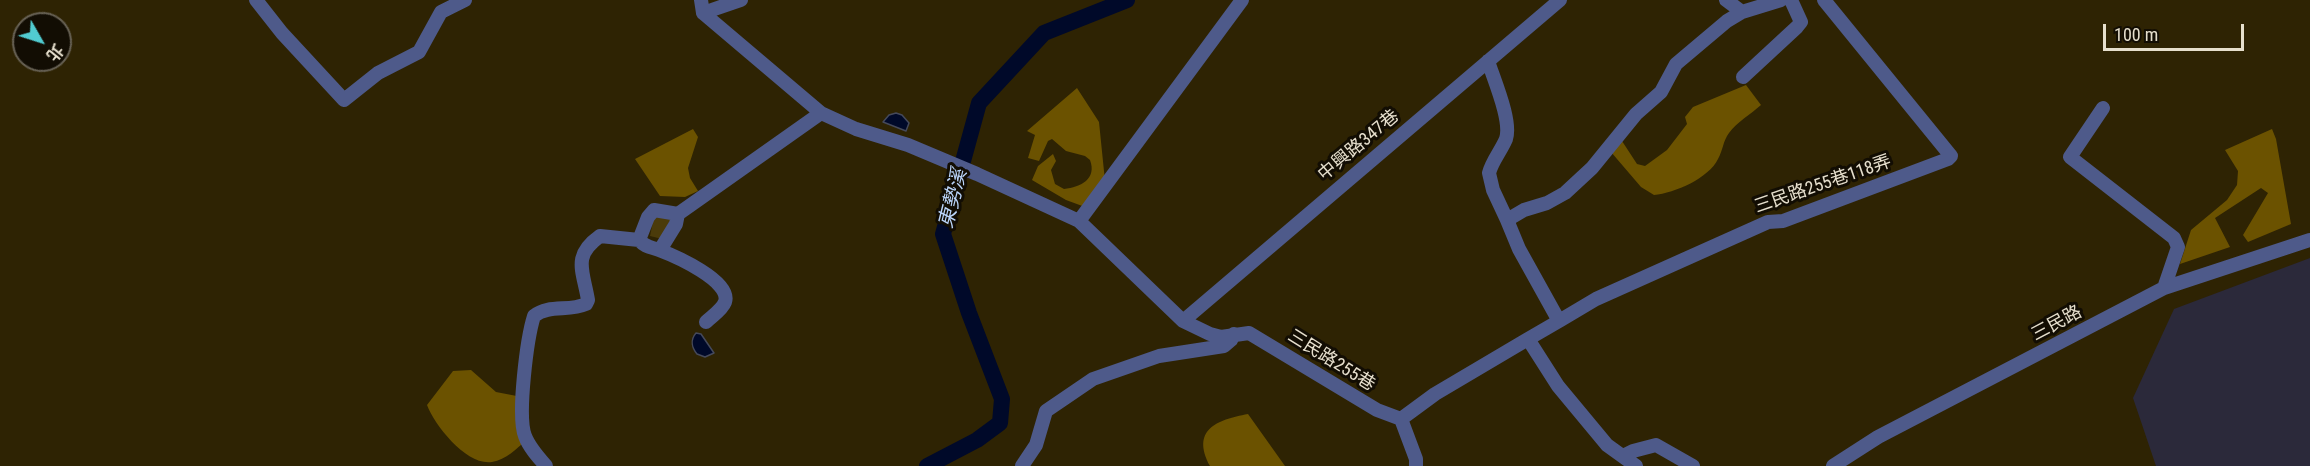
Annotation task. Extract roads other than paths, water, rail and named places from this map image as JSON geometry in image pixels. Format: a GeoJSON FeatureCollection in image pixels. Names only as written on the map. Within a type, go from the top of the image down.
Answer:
{"type":"FeatureCollection","features":[{"type":"Feature","properties":{"kind":"street"},"geometry":{"type":"LineString","coordinates":[[256,0],[282,33],[344,100],[378,73],[419,52],[441,12],[465,0]]}},
{"type":"Feature","properties":{"kind":"street"},"geometry":{"type":"LineString","coordinates":[[702,6],[741,0]]}},
{"type":"Feature","properties":{"kind":"street"},"geometry":{"type":"LineString","coordinates":[[1079,221],[1242,0]]}},
{"type":"Feature","properties":{"kind":"street","name":"中興路347巷"},"geometry":{"type":"LineString","coordinates":[[1184,321],[1560,0]]}},
{"type":"Feature","properties":{"kind":"street"},"geometry":{"type":"LineString","coordinates":[[1726,0],[1742,12]]}},
{"type":"Feature","properties":{"kind":"street"},"geometry":{"type":"LineString","coordinates":[[1507,220],[1524,210],[1547,203],[1565,193],[1592,168],[1636,114],[1661,92],[1676,64],[1727,21],[1742,12],[1781,0]]}},
{"type":"Feature","properties":{"kind":"street"},"geometry":{"type":"LineString","coordinates":[[1743,77],[1801,22],[1791,0]]}},
{"type":"Feature","properties":{"kind":"street","name":"三民路255巷118弄"},"geometry":{"type":"LineString","coordinates":[[1559,321],[1596,299],[1767,222],[1783,221],[1951,156],[1824,0]]}},
{"type":"Feature","properties":{"kind":"street","name":"三民路255巷"},"geometry":{"type":"LineString","coordinates":[[702,6],[821,113],[856,129],[908,145],[1079,221],[1184,321],[1221,337],[1249,333],[1377,410],[1401,419]]}},
{"type":"Feature","properties":{"kind":"street"},"geometry":{"type":"LineString","coordinates":[[1416,466],[1416,459],[1401,419],[1435,394],[1559,321],[1519,249],[1493,190],[1489,173],[1506,138],[1507,129],[1488,61]]}},
{"type":"Feature","properties":{"kind":"street"},"geometry":{"type":"LineString","coordinates":[[2103,108],[2070,157],[2145,213],[2174,238],[2178,247],[2164,288]]}},
{"type":"Feature","properties":{"kind":"street"},"geometry":{"type":"LineString","coordinates":[[660,250],[676,224],[678,214],[821,113]]}},
{"type":"Feature","properties":{"kind":"street"},"geometry":{"type":"LineString","coordinates":[[639,240],[648,217],[654,210],[678,214]]}},
{"type":"Feature","properties":{"kind":"street"},"geometry":{"type":"LineString","coordinates":[[546,466],[525,436],[521,424],[526,350],[534,316],[540,311],[586,304],[588,300],[581,258],[586,247],[600,236],[639,240],[645,246],[660,250],[716,279],[726,296],[724,303],[706,322]]}},
{"type":"Feature","properties":{"kind":"street","name":"三民路"},"geometry":{"type":"LineString","coordinates":[[1833,466],[1878,437],[2164,288],[2310,240]]}},
{"type":"Feature","properties":{"kind":"street"},"geometry":{"type":"LineString","coordinates":[[1022,466],[1036,445],[1046,411],[1093,379],[1159,356],[1224,346],[1232,340],[1234,334]]}},
{"type":"Feature","properties":{"kind":"street"},"geometry":{"type":"LineString","coordinates":[[1528,339],[1558,386],[1607,445],[1636,466]]}},
{"type":"Feature","properties":{"kind":"street"},"geometry":{"type":"LineString","coordinates":[[1623,456],[1656,445],[1694,466]]}},
{"type":"Feature","properties":{"kind":"water"},"geometry":{"type":"Polygon","coordinates":[[[896,113],[902,115],[909,123],[906,131],[883,122],[889,115],[896,113]]]}},
{"type":"Feature","properties":{"kind":"water"},"geometry":{"type":"Polygon","coordinates":[[[696,333],[701,334],[714,353],[705,357],[697,354],[692,344],[696,333]]]}},
{"type":"Feature","properties":{"kind":"waterway","name":"東勢溪"},"geometry":{"type":"LineString","coordinates":[[927,466],[977,440],[1000,423],[1002,399],[969,313],[943,234],[979,103],[1044,33],[1127,0]]}}]}
